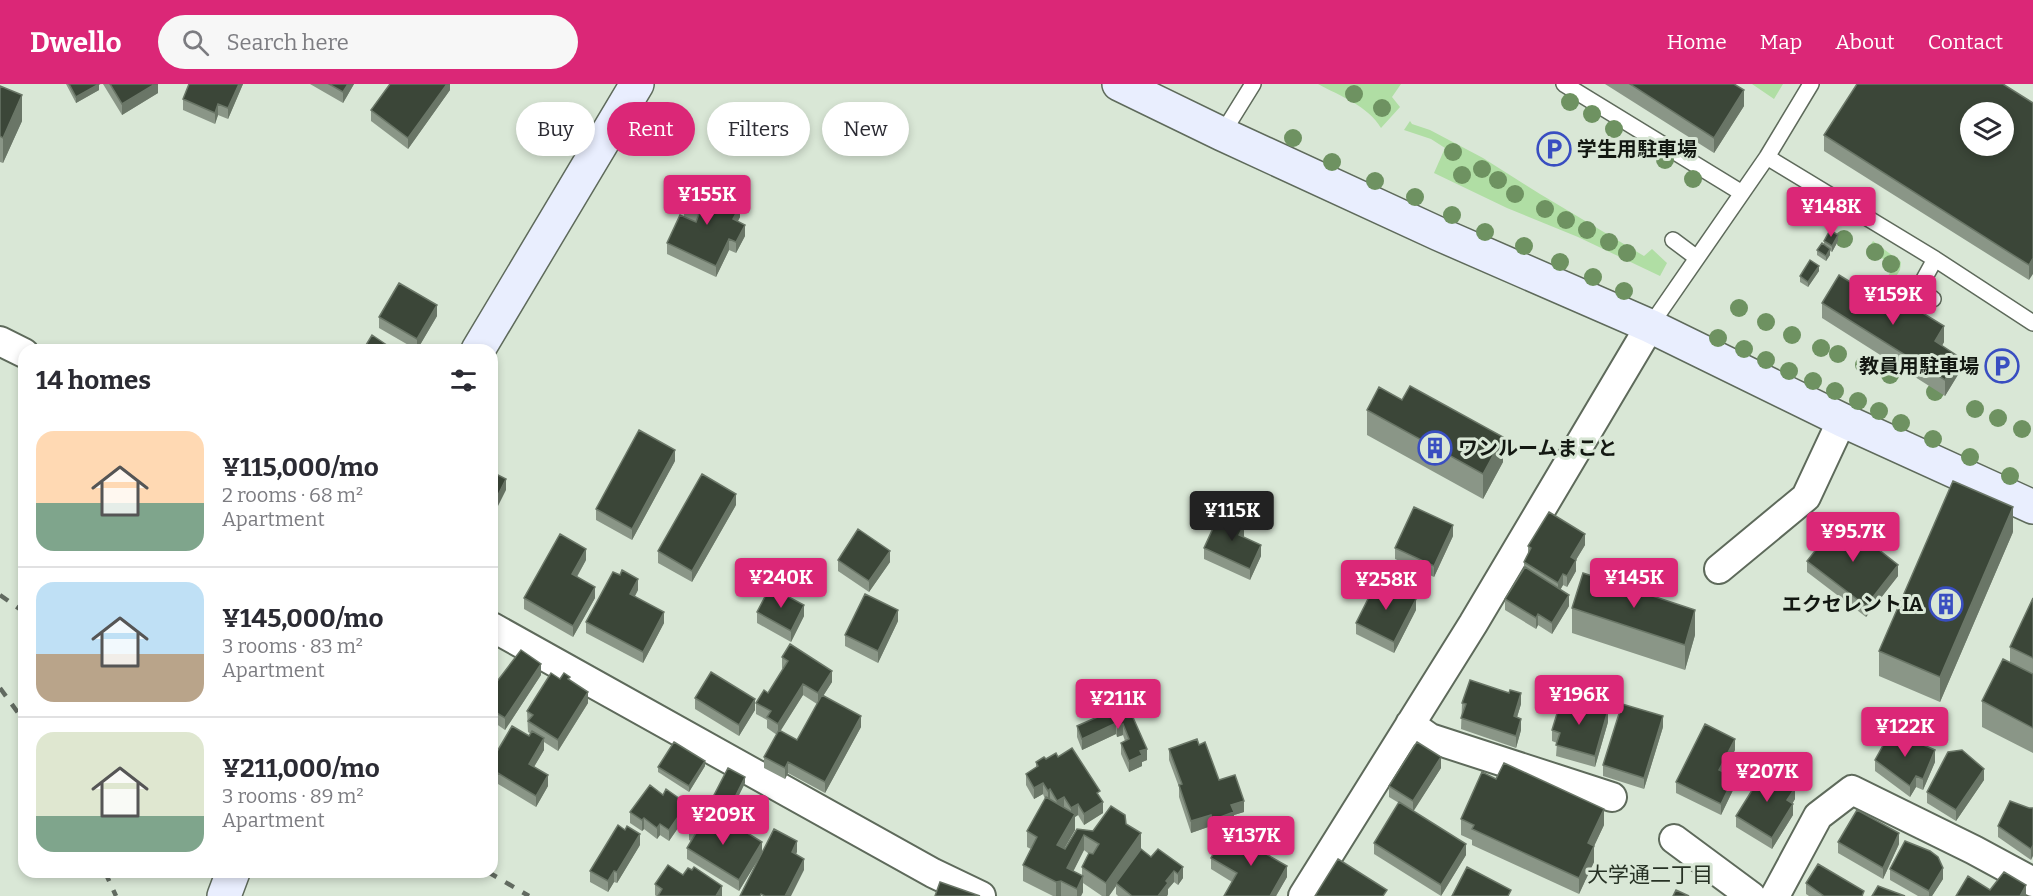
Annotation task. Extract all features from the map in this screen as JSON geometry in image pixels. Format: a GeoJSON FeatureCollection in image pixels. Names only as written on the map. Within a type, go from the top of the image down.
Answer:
{"type":"FeatureCollection","features":[{"type":"Feature","properties":{"kind":"street"},"geometry":{"type":"LineString","coordinates":[[482,344],[637,84]]}},
{"type":"Feature","properties":{"kind":"street"},"geometry":{"type":"LineString","coordinates":[[1119,84],[1439,234],[1650,326],[1842,420],[2033,507]]}},
{"type":"Feature","properties":{"kind":"street"},"geometry":{"type":"LineString","coordinates":[[1303,896],[1473,624],[1650,326]]}},
{"type":"Feature","properties":{"kind":"street"},"geometry":{"type":"LineString","coordinates":[[0,341],[18,350]]}},
{"type":"Feature","properties":{"kind":"street"},"geometry":{"type":"LineString","coordinates":[[1719,569],[1806,497],[1842,420]]}},
{"type":"Feature","properties":{"kind":"street"},"geometry":{"type":"LineString","coordinates":[[498,630],[933,873],[981,896]]}},
{"type":"Feature","properties":{"kind":"street"},"geometry":{"type":"LineString","coordinates":[[1410,724],[1430,738],[1612,797]]}},
{"type":"Feature","properties":{"kind":"street"},"geometry":{"type":"LineString","coordinates":[[1775,896],[1818,816],[1852,790],[1974,849],[2033,882]]}},
{"type":"Feature","properties":{"kind":"street"},"geometry":{"type":"LineString","coordinates":[[1674,839],[1751,896]]}},
{"type":"Feature","properties":{"kind":"street"},"geometry":{"type":"LineString","coordinates":[[224,896],[231,878]]}},
{"type":"Feature","properties":{"kind":"lane"},"geometry":{"type":"LineString","coordinates":[[1222,134],[1253,84]]}},
{"type":"Feature","properties":{"kind":"lane"},"geometry":{"type":"LineString","coordinates":[[1564,84],[1742,193]]}},
{"type":"Feature","properties":{"kind":"lane"},"geometry":{"type":"LineString","coordinates":[[1650,326],[1767,157],[1811,84]]}},
{"type":"Feature","properties":{"kind":"lane"},"geometry":{"type":"LineString","coordinates":[[1767,157],[2033,323]]}},
{"type":"Feature","properties":{"kind":"lane"},"geometry":{"type":"LineString","coordinates":[[1672,240],[1697,258]]}},
{"type":"Feature","properties":{"kind":"lane"},"geometry":{"type":"LineString","coordinates":[[1933,299],[1918,290],[1935,260]]}},
{"type":"Feature","properties":{"kind":"green space"},"geometry":{"type":"Polygon","coordinates":[[[1318,84],[1401,84],[1392,97],[1400,107],[1381,128],[1361,108],[1318,84]]]}},
{"type":"Feature","properties":{"kind":"green space"},"geometry":{"type":"Polygon","coordinates":[[[1752,84],[1783,84],[1774,99],[1752,84]]]}},
{"type":"Feature","properties":{"kind":"green space"},"geometry":{"type":"Polygon","coordinates":[[[1410,121],[1483,158],[1644,256],[1652,249],[1667,263],[1660,276],[1434,173],[1445,148],[1431,139],[1404,130],[1410,121]]]}},
{"type":"Feature","properties":{"kind":"green space"},"geometry":{"type":"Polygon","coordinates":[[[1873,241],[1901,262],[1900,270],[1886,293],[1880,289],[1894,266],[1868,249],[1873,241]]]}},
{"type":"Feature","properties":{"kind":"building"},"geometry":{"type":"Polygon","coordinates":[[[69,84],[99,84],[76,97],[69,84]]]}},
{"type":"Feature","properties":{"kind":"building"},"geometry":{"type":"Polygon","coordinates":[[[110,84],[155,84],[122,104],[110,84]]]}},
{"type":"Feature","properties":{"kind":"building"},"geometry":{"type":"Polygon","coordinates":[[[189,84],[239,84],[228,108],[218,104],[215,113],[183,99],[189,84]]]}},
{"type":"Feature","properties":{"kind":"building"},"geometry":{"type":"Polygon","coordinates":[[[329,84],[348,84],[343,92],[329,84]]]}},
{"type":"Feature","properties":{"kind":"building"},"geometry":{"type":"Polygon","coordinates":[[[390,84],[447,84],[408,138],[371,110],[390,84]]]}},
{"type":"Feature","properties":{"kind":"building"},"geometry":{"type":"Polygon","coordinates":[[[1630,84],[1734,84],[1744,90],[1714,138],[1630,84]]]}},
{"type":"Feature","properties":{"kind":"building"},"geometry":{"type":"Polygon","coordinates":[[[1857,84],[2003,84],[2033,103],[2033,258],[2029,265],[1824,135],[1857,84]]]}},
{"type":"Feature","properties":{"kind":"building"},"geometry":{"type":"Polygon","coordinates":[[[0,86],[22,95],[3,138],[0,136],[0,86]]]}},
{"type":"Feature","properties":{"kind":"building"},"geometry":{"type":"Polygon","coordinates":[[[694,185],[740,206],[733,219],[745,225],[736,242],[729,239],[716,266],[667,243],[680,215],[696,222],[699,214],[684,207],[694,185]]]}},
{"type":"Feature","properties":{"kind":"building"},"geometry":{"type":"Polygon","coordinates":[[[1830,230],[1838,235],[1832,246],[1824,241],[1830,230]]]}},
{"type":"Feature","properties":{"kind":"building"},"geometry":{"type":"Polygon","coordinates":[[[1822,243],[1830,249],[1826,256],[1817,250],[1822,243]]]}},
{"type":"Feature","properties":{"kind":"building"},"geometry":{"type":"Polygon","coordinates":[[[1810,260],[1819,266],[1808,282],[1800,276],[1810,260]]]}},
{"type":"Feature","properties":{"kind":"building"},"geometry":{"type":"Polygon","coordinates":[[[1839,275],[1899,312],[1905,302],[1944,326],[1935,341],[1959,357],[1945,380],[1822,303],[1839,275]]]}},
{"type":"Feature","properties":{"kind":"building"},"geometry":{"type":"Polygon","coordinates":[[[399,283],[437,305],[417,339],[379,317],[399,283]]]}},
{"type":"Feature","properties":{"kind":"building"},"geometry":{"type":"Polygon","coordinates":[[[372,335],[385,344],[367,344],[372,335]]]}},
{"type":"Feature","properties":{"kind":"building"},"geometry":{"type":"Polygon","coordinates":[[[1410,386],[1503,437],[1483,474],[1367,410],[1379,387],[1402,400],[1410,386]]]}},
{"type":"Feature","properties":{"kind":"building"},"geometry":{"type":"Polygon","coordinates":[[[639,430],[675,450],[632,529],[596,509],[639,430]]]}},
{"type":"Feature","properties":{"kind":"building"},"geometry":{"type":"Polygon","coordinates":[[[702,474],[736,494],[692,571],[658,551],[702,474]]]}},
{"type":"Feature","properties":{"kind":"building"},"geometry":{"type":"Polygon","coordinates":[[[498,475],[506,479],[498,495],[498,475]]]}},
{"type":"Feature","properties":{"kind":"building","name":"エクセレントIA"},"geometry":{"type":"Polygon","coordinates":[[[1953,481],[2013,507],[1940,677],[1879,651],[1953,481]]]}},
{"type":"Feature","properties":{"kind":"building"},"geometry":{"type":"Polygon","coordinates":[[[1414,507],[1453,525],[1434,566],[1395,548],[1414,507]]]}},
{"type":"Feature","properties":{"kind":"building"},"geometry":{"type":"Polygon","coordinates":[[[1549,512],[1585,534],[1571,557],[1576,560],[1567,576],[1563,574],[1558,583],[1524,562],[1531,548],[1528,546],[1549,512]]]}},
{"type":"Feature","properties":{"kind":"building"},"geometry":{"type":"Polygon","coordinates":[[[1220,513],[1244,525],[1239,535],[1261,545],[1250,569],[1204,548],[1220,513]]]}},
{"type":"Feature","properties":{"kind":"building"},"geometry":{"type":"Polygon","coordinates":[[[1840,519],[1898,565],[1866,606],[1807,561],[1840,519]]]}},
{"type":"Feature","properties":{"kind":"building"},"geometry":{"type":"Polygon","coordinates":[[[858,529],[890,551],[869,581],[838,560],[858,529]]]}},
{"type":"Feature","properties":{"kind":"building"},"geometry":{"type":"Polygon","coordinates":[[[560,534],[586,549],[572,574],[595,587],[573,626],[524,598],[560,534]]]}},
{"type":"Feature","properties":{"kind":"building"},"geometry":{"type":"Polygon","coordinates":[[[1525,567],[1569,595],[1552,623],[1538,614],[1536,618],[1505,599],[1525,567]]]}},
{"type":"Feature","properties":{"kind":"building"},"geometry":{"type":"Polygon","coordinates":[[[622,570],[638,579],[630,594],[664,612],[643,652],[586,622],[613,572],[620,575],[622,570]]]}},
{"type":"Feature","properties":{"kind":"building"},"geometry":{"type":"Polygon","coordinates":[[[1583,573],[1695,610],[1685,645],[1572,608],[1583,573]]]}},
{"type":"Feature","properties":{"kind":"building"},"geometry":{"type":"Polygon","coordinates":[[[1378,579],[1416,599],[1394,642],[1356,623],[1378,579]]]}},
{"type":"Feature","properties":{"kind":"building"},"geometry":{"type":"Polygon","coordinates":[[[770,587],[804,605],[791,631],[757,612],[770,587]]]}},
{"type":"Feature","properties":{"kind":"building"},"geometry":{"type":"Polygon","coordinates":[[[865,594],[898,610],[878,651],[845,635],[865,594]]]}},
{"type":"Feature","properties":{"kind":"building"},"geometry":{"type":"Polygon","coordinates":[[[2033,598],[2033,658],[2010,647],[2033,598]]]}},
{"type":"Feature","properties":{"kind":"building"},"geometry":{"type":"Polygon","coordinates":[[[790,644],[832,671],[818,693],[803,684],[778,724],[767,717],[771,711],[756,703],[764,690],[768,693],[788,661],[782,657],[790,644]]]}},
{"type":"Feature","properties":{"kind":"building"},"geometry":{"type":"Polygon","coordinates":[[[521,650],[541,664],[505,718],[498,714],[498,680],[521,650]]]}},
{"type":"Feature","properties":{"kind":"building"},"geometry":{"type":"Polygon","coordinates":[[[2003,659],[2033,674],[2033,728],[1982,701],[2003,659]]]}},
{"type":"Feature","properties":{"kind":"building"},"geometry":{"type":"Polygon","coordinates":[[[711,672],[755,699],[739,725],[695,698],[711,672]]]}},
{"type":"Feature","properties":{"kind":"building"},"geometry":{"type":"Polygon","coordinates":[[[551,673],[560,679],[564,673],[570,677],[568,679],[588,692],[558,740],[528,721],[533,715],[527,711],[551,673]]]}},
{"type":"Feature","properties":{"kind":"building"},"geometry":{"type":"Polygon","coordinates":[[[1470,680],[1509,693],[1510,690],[1521,693],[1514,716],[1521,719],[1516,736],[1461,718],[1466,704],[1462,703],[1470,680]]]}},
{"type":"Feature","properties":{"kind":"building"},"geometry":{"type":"Polygon","coordinates":[[[822,695],[861,716],[825,782],[788,762],[785,768],[764,757],[779,730],[797,740],[822,695]]]}},
{"type":"Feature","properties":{"kind":"building"},"geometry":{"type":"Polygon","coordinates":[[[1562,697],[1608,710],[1595,756],[1556,745],[1560,733],[1552,730],[1562,697]]]}},
{"type":"Feature","properties":{"kind":"building"},"geometry":{"type":"Polygon","coordinates":[[[1127,704],[1147,749],[1140,751],[1142,755],[1129,761],[1121,743],[1129,739],[1123,724],[1117,726],[1116,723],[1082,739],[1077,726],[1127,704]]]}},
{"type":"Feature","properties":{"kind":"building"},"geometry":{"type":"Polygon","coordinates":[[[1622,704],[1663,716],[1644,778],[1603,765],[1622,704]]]}},
{"type":"Feature","properties":{"kind":"building"},"geometry":{"type":"Polygon","coordinates":[[[1705,724],[1735,739],[1719,770],[1734,777],[1721,804],[1676,782],[1705,724]]]}},
{"type":"Feature","properties":{"kind":"building"},"geometry":{"type":"Polygon","coordinates":[[[512,726],[529,736],[532,731],[544,738],[529,764],[548,775],[536,796],[498,773],[498,750],[512,726]]]}},
{"type":"Feature","properties":{"kind":"building"},"geometry":{"type":"Polygon","coordinates":[[[1891,731],[1935,750],[1923,779],[1916,776],[1910,786],[1875,760],[1891,731]]]}},
{"type":"Feature","properties":{"kind":"building"},"geometry":{"type":"Polygon","coordinates":[[[1197,739],[1199,745],[1205,742],[1219,780],[1235,775],[1244,801],[1231,805],[1234,812],[1212,820],[1211,815],[1191,821],[1179,785],[1182,784],[1169,749],[1197,739]]]}},
{"type":"Feature","properties":{"kind":"building"},"geometry":{"type":"Polygon","coordinates":[[[674,742],[705,761],[689,786],[658,767],[674,742]]]}},
{"type":"Feature","properties":{"kind":"building"},"geometry":{"type":"Polygon","coordinates":[[[1417,742],[1441,757],[1413,801],[1389,786],[1417,742]]]}},
{"type":"Feature","properties":{"kind":"building"},"geometry":{"type":"Polygon","coordinates":[[[1072,748],[1100,791],[1097,793],[1103,802],[1084,814],[1078,804],[1071,808],[1064,797],[1057,801],[1050,789],[1048,791],[1043,783],[1034,788],[1026,774],[1038,766],[1036,762],[1044,757],[1046,759],[1056,753],[1058,757],[1072,748]]]}},
{"type":"Feature","properties":{"kind":"building"},"geometry":{"type":"Polygon","coordinates":[[[1962,750],[1984,769],[1956,810],[1927,792],[1948,752],[1962,750]]]}},
{"type":"Feature","properties":{"kind":"building"},"geometry":{"type":"Polygon","coordinates":[[[1504,763],[1604,809],[1588,843],[1594,846],[1579,878],[1472,829],[1474,825],[1461,819],[1482,772],[1496,779],[1504,763]]]}},
{"type":"Feature","properties":{"kind":"building"},"geometry":{"type":"Polygon","coordinates":[[[1769,763],[1781,770],[1777,777],[1795,788],[1787,800],[1793,804],[1772,838],[1736,816],[1769,763]]]}},
{"type":"Feature","properties":{"kind":"building"},"geometry":{"type":"Polygon","coordinates":[[[728,768],[745,777],[730,807],[712,799],[728,768]]]}},
{"type":"Feature","properties":{"kind":"building"},"geometry":{"type":"Polygon","coordinates":[[[650,785],[663,795],[666,789],[687,804],[669,830],[660,824],[657,828],[644,818],[642,820],[630,812],[650,785]]]}},
{"type":"Feature","properties":{"kind":"building"},"geometry":{"type":"Polygon","coordinates":[[[1046,797],[1075,814],[1057,845],[1065,849],[1077,829],[1093,831],[1111,806],[1125,815],[1126,824],[1141,833],[1106,883],[1082,867],[1089,853],[1093,854],[1099,844],[1084,835],[1067,868],[1083,876],[1077,889],[1061,881],[1056,882],[1023,865],[1037,837],[1027,831],[1046,797]]]}},
{"type":"Feature","properties":{"kind":"building"},"geometry":{"type":"Polygon","coordinates":[[[2010,801],[2033,808],[2033,845],[2031,849],[1998,826],[2010,801]]]}},
{"type":"Feature","properties":{"kind":"building"},"geometry":{"type":"Polygon","coordinates":[[[1399,802],[1466,844],[1441,885],[1374,843],[1399,802]]]}},
{"type":"Feature","properties":{"kind":"building"},"geometry":{"type":"Polygon","coordinates":[[[1857,810],[1899,833],[1883,868],[1838,842],[1857,810]]]}},
{"type":"Feature","properties":{"kind":"building"},"geometry":{"type":"Polygon","coordinates":[[[699,813],[729,831],[733,824],[762,842],[739,880],[687,848],[696,833],[689,829],[699,813]]]}},
{"type":"Feature","properties":{"kind":"building"},"geometry":{"type":"Polygon","coordinates":[[[618,825],[625,830],[627,826],[640,834],[617,872],[614,871],[608,881],[590,871],[618,825]]]}},
{"type":"Feature","properties":{"kind":"building"},"geometry":{"type":"Polygon","coordinates":[[[1245,827],[1266,838],[1259,850],[1287,866],[1270,896],[1224,896],[1237,873],[1211,858],[1217,847],[1230,854],[1245,827]]]}},
{"type":"Feature","properties":{"kind":"building"},"geometry":{"type":"Polygon","coordinates":[[[774,829],[797,841],[792,852],[804,859],[785,896],[761,894],[760,896],[740,896],[774,829]]]}},
{"type":"Feature","properties":{"kind":"building"},"geometry":{"type":"Polygon","coordinates":[[[1905,841],[1930,851],[1938,857],[1943,868],[1929,891],[1890,869],[1905,841]]]}},
{"type":"Feature","properties":{"kind":"building"},"geometry":{"type":"Polygon","coordinates":[[[1141,849],[1151,857],[1158,849],[1183,867],[1178,874],[1174,871],[1158,896],[1132,896],[1116,883],[1141,849]]]}},
{"type":"Feature","properties":{"kind":"building"},"geometry":{"type":"Polygon","coordinates":[[[1338,859],[1387,890],[1383,896],[1315,896],[1338,859]]]}},
{"type":"Feature","properties":{"kind":"building"},"geometry":{"type":"Polygon","coordinates":[[[1818,864],[1864,891],[1862,896],[1824,896],[1806,883],[1818,864]]]}},
{"type":"Feature","properties":{"kind":"building"},"geometry":{"type":"Polygon","coordinates":[[[668,865],[683,875],[688,868],[692,870],[694,867],[722,886],[716,896],[658,896],[662,889],[655,884],[668,865]]]}},
{"type":"Feature","properties":{"kind":"building"},"geometry":{"type":"Polygon","coordinates":[[[1467,867],[1511,890],[1508,896],[1452,896],[1467,867]]]}},
{"type":"Feature","properties":{"kind":"building"},"geometry":{"type":"Polygon","coordinates":[[[2004,872],[2026,885],[2020,896],[1956,896],[1968,876],[1990,890],[2004,872]]]}},
{"type":"Feature","properties":{"kind":"building"},"geometry":{"type":"Polygon","coordinates":[[[940,882],[980,896],[935,896],[940,882]]]}},
{"type":"Feature","properties":{"kind":"building"},"geometry":{"type":"Polygon","coordinates":[[[1878,886],[1905,896],[1872,896],[1878,886]]]}},
{"type":"Feature","properties":{"kind":"building"},"geometry":{"type":"Polygon","coordinates":[[[1676,890],[1689,896],[1673,896],[1676,890]]]}},
{"type":"Feature","properties":{"kind":"railway"},"geometry":{"type":"LineString","coordinates":[[0,595],[18,608]]}},
{"type":"Feature","properties":{"kind":"railway"},"geometry":{"type":"LineString","coordinates":[[0,688],[18,713]]}},
{"type":"Feature","properties":{"kind":"railway"},"geometry":{"type":"LineString","coordinates":[[108,878],[116,896]]}},
{"type":"Feature","properties":{"kind":"railway"},"geometry":{"type":"LineString","coordinates":[[498,878],[529,896]]}},
{"type":"Feature","properties":{"kind":"place","name":"学生用駐車場"},"geometry":{"type":"Point","coordinates":[1554,149]}},
{"type":"Feature","properties":{"kind":"place","name":"教員用駐車場"},"geometry":{"type":"Point","coordinates":[2002,366]}},
{"type":"Feature","properties":{"kind":"place","name":"ワンルームまこと"},"geometry":{"type":"Point","coordinates":[1435,448]}},
{"type":"Feature","properties":{"kind":"place","name":"エクセレントIA"},"geometry":{"type":"Point","coordinates":[1946,604]}},
{"type":"Feature","properties":{"kind":"district","name":"大学通二丁目"},"geometry":{"type":"Point","coordinates":[1650,875]}}]}
